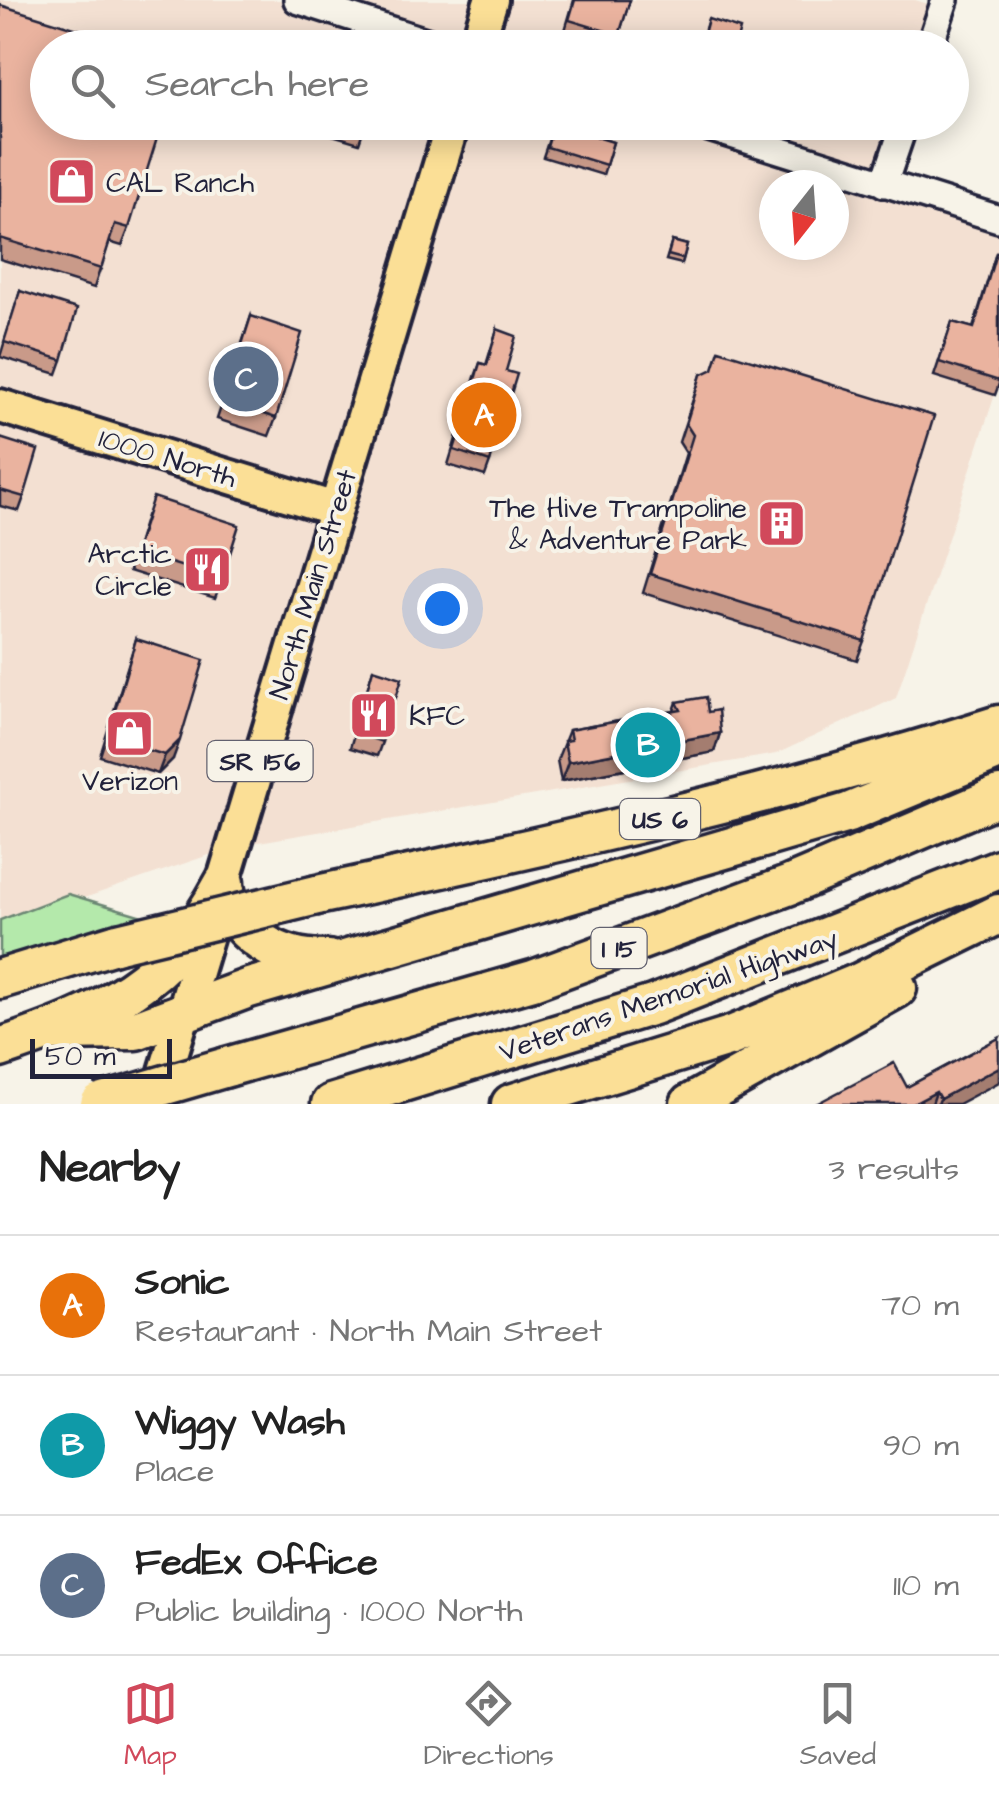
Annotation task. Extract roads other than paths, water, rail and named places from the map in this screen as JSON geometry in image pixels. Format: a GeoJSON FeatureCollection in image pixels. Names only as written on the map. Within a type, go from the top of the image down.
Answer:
{"type":"FeatureCollection","features":[{"type":"Feature","properties":{"kind":"highway","name":"US 6"},"geometry":{"type":"LineString","coordinates":[[0,978],[118,943],[316,895],[709,808],[850,772],[999,725]]}},
{"type":"Feature","properties":{"kind":"highway"},"geometry":{"type":"LineString","coordinates":[[52,1032],[136,1030],[250,988],[848,813],[999,750]]}},
{"type":"Feature","properties":{"kind":"highway","name":"Veterans Memorial Highway"},"geometry":{"type":"LineString","coordinates":[[100,1104],[552,973],[790,885],[999,796]]}},
{"type":"Feature","properties":{"kind":"highway","name":"Veterans Memorial Highway"},"geometry":{"type":"LineString","coordinates":[[331,1104],[653,1005],[999,869]]}},
{"type":"Feature","properties":{"kind":"highway"},"geometry":{"type":"LineString","coordinates":[[224,883],[238,922],[266,947],[316,960],[356,959]]}},
{"type":"Feature","properties":{"kind":"highway"},"geometry":{"type":"LineString","coordinates":[[0,1048],[52,1032],[109,1007],[144,984],[186,941],[224,883]]}},
{"type":"Feature","properties":{"kind":"highway"},"geometry":{"type":"LineString","coordinates":[[510,1104],[731,1036],[861,982],[999,914]]}},
{"type":"Feature","properties":{"kind":"highway"},"geometry":{"type":"LineString","coordinates":[[690,1104],[860,1010],[999,924]]}},
{"type":"Feature","properties":{"kind":"main road"},"geometry":{"type":"LineString","coordinates":[[482,30],[491,0]]}},
{"type":"Feature","properties":{"kind":"main road","name":"North Main Street"},"geometry":{"type":"LineString","coordinates":[[156,1104],[448,140]]}},
{"type":"Feature","properties":{"kind":"main road","name":"1000 North"},"geometry":{"type":"LineString","coordinates":[[0,406],[335,509]]}},
{"type":"Feature","properties":{"kind":"street"},"geometry":{"type":"LineString","coordinates":[[297,0],[391,30]]}},
{"type":"Feature","properties":{"kind":"street"},"geometry":{"type":"LineString","coordinates":[[936,30],[945,0]]}},
{"type":"Feature","properties":{"kind":"street"},"geometry":{"type":"LineString","coordinates":[[746,140],[999,219]]}},
{"type":"Feature","properties":{"kind":"street"},"geometry":{"type":"LineString","coordinates":[[884,184],[898,140]]}},
{"type":"Feature","properties":{"kind":"place","name":"CAL Ranch"},"geometry":{"type":"Point","coordinates":[71,182]}},
{"type":"Feature","properties":{"kind":"place","name":"FedEx Office"},"geometry":{"type":"Point","coordinates":[246,379]}},
{"type":"Feature","properties":{"kind":"place","name":"Sonic"},"geometry":{"type":"Point","coordinates":[484,415]}},
{"type":"Feature","properties":{"kind":"place","name":"The Hive Trampoline & Adventure Park"},"geometry":{"type":"Point","coordinates":[782,523]}},
{"type":"Feature","properties":{"kind":"place","name":"Arctic Circle"},"geometry":{"type":"Point","coordinates":[207,569]}},
{"type":"Feature","properties":{"kind":"place","name":"KFC"},"geometry":{"type":"Point","coordinates":[374,715]}},
{"type":"Feature","properties":{"kind":"place","name":"Verizon"},"geometry":{"type":"Point","coordinates":[130,733]}},
{"type":"Feature","properties":{"kind":"place","name":"Wiggy Wash"},"geometry":{"type":"Point","coordinates":[648,745]}}]}
